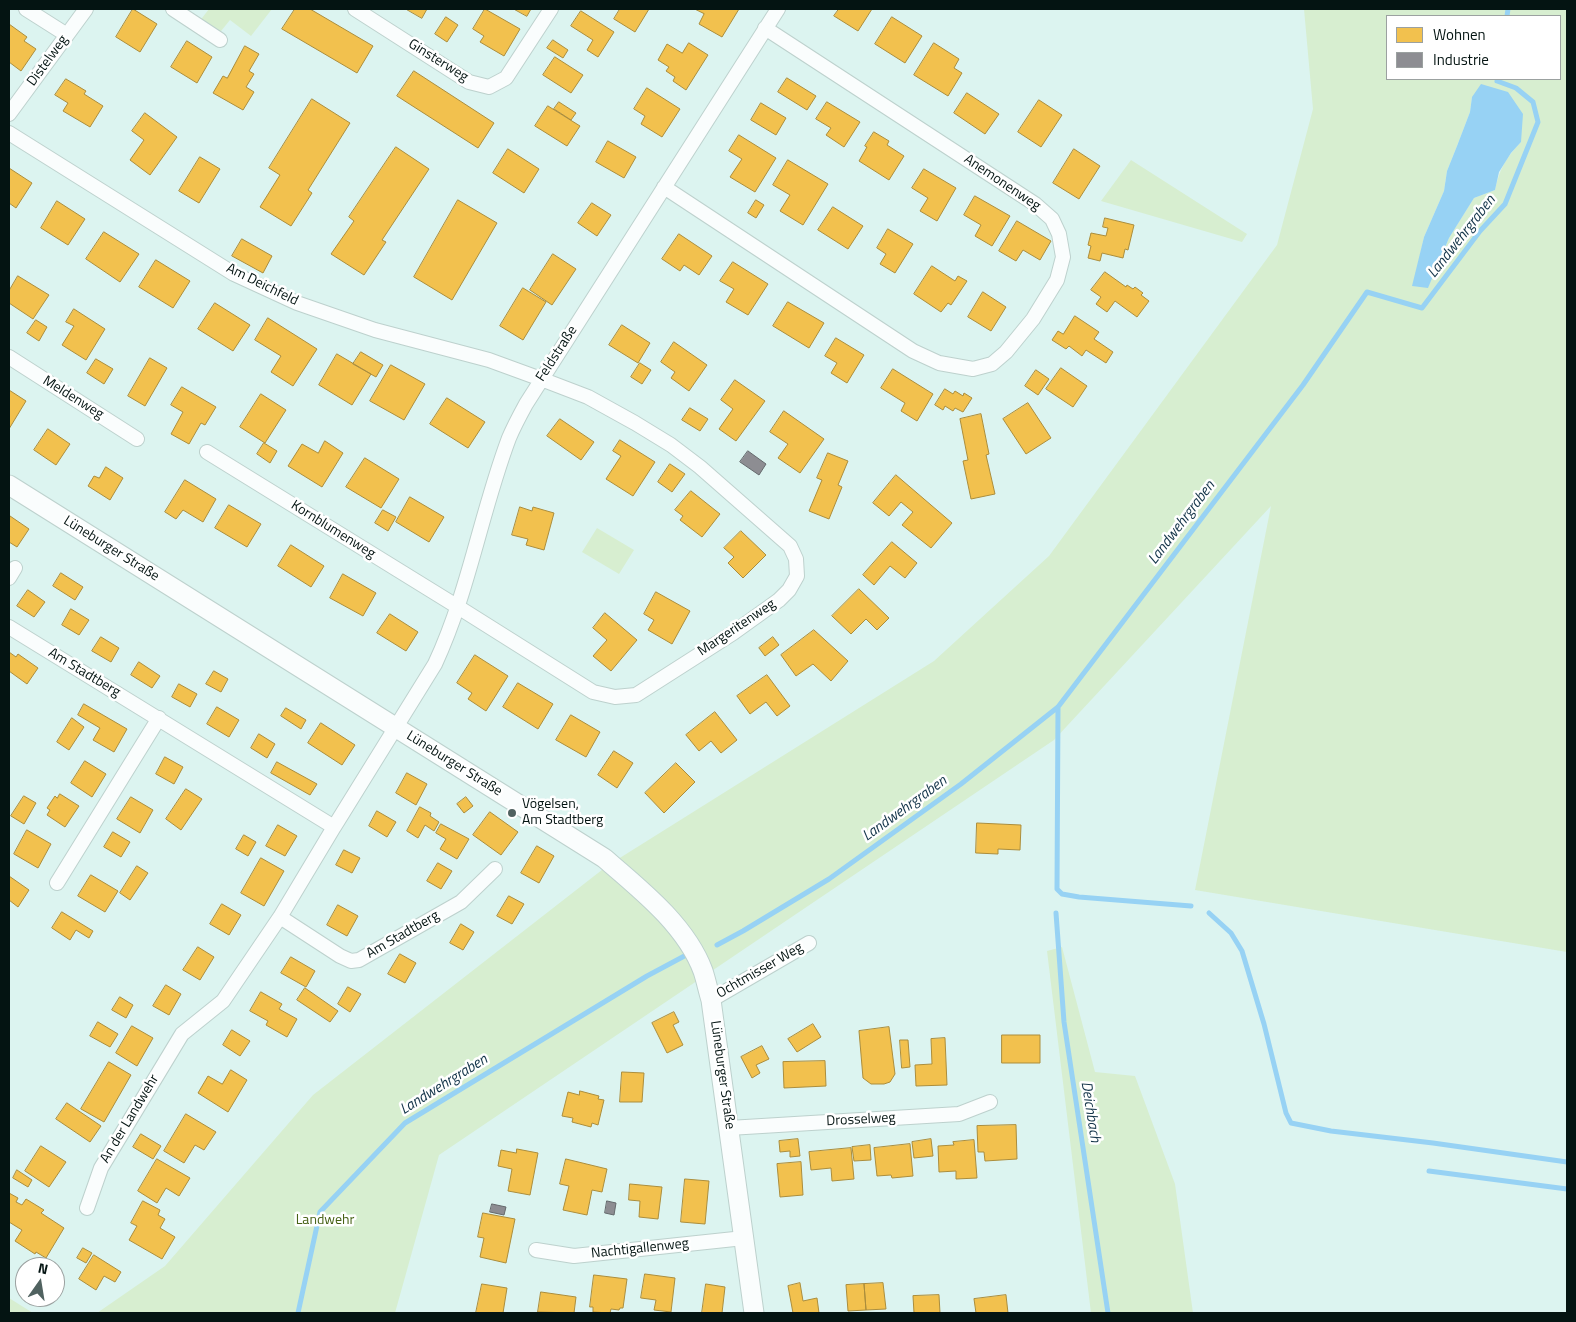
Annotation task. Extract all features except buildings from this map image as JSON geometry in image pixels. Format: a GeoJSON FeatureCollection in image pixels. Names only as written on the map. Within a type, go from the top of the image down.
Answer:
{"type":"FeatureCollection","features":[{"type":"Feature","properties":{"kind":"street"},"geometry":{"type":"LineString","coordinates":[[26,9],[67,34]]}},
{"type":"Feature","properties":{"kind":"street","name":"Distelweg"},"geometry":{"type":"LineString","coordinates":[[9,114],[86,9]]}},
{"type":"Feature","properties":{"kind":"street"},"geometry":{"type":"LineString","coordinates":[[173,9],[220,40]]}},
{"type":"Feature","properties":{"kind":"street","name":"Ginsterweg"},"geometry":{"type":"LineString","coordinates":[[354,9],[469,82],[489,87],[506,78],[551,9]]}},
{"type":"Feature","properties":{"kind":"street","name":"Feldstraße"},"geometry":{"type":"LineString","coordinates":[[396,728],[435,664],[447,638],[458,607],[498,470],[510,436],[526,404],[778,9]]}},
{"type":"Feature","properties":{"kind":"street","name":"Anemonenweg"},"geometry":{"type":"LineString","coordinates":[[664,187],[913,351],[939,363],[973,370],[992,364],[1006,352],[1033,319],[1057,280],[1063,257],[1060,234],[1052,219],[1035,204],[765,28]]}},
{"type":"Feature","properties":{"kind":"street","name":"Am Deichfeld"},"geometry":{"type":"LineString","coordinates":[[9,133],[234,274],[297,302],[375,330],[489,360],[541,379]]}},
{"type":"Feature","properties":{"kind":"street","name":"Meldenweg"},"geometry":{"type":"LineString","coordinates":[[9,357],[137,438]]}},
{"type":"Feature","properties":{"kind":"street","name":"Margeritenweg"},"geometry":{"type":"LineString","coordinates":[[458,607],[593,692],[615,698],[636,695],[733,633],[779,600],[789,590],[797,576],[796,558],[790,546],[700,467],[671,445],[588,397],[541,379]]}},
{"type":"Feature","properties":{"kind":"street","name":"Kornblumenweg"},"geometry":{"type":"LineString","coordinates":[[207,452],[458,607]]}},
{"type":"Feature","properties":{"kind":"street","name":"Lüneburger Straße"},"geometry":{"type":"LineString","coordinates":[[9,485],[604,858],[640,888],[666,914],[686,940],[702,969],[711,1000],[754,1313]]}},
{"type":"Feature","properties":{"kind":"street","name":"Am Stadtberg"},"geometry":{"type":"LineString","coordinates":[[9,627],[334,827]]}},
{"type":"Feature","properties":{"kind":"street"},"geometry":{"type":"LineString","coordinates":[[57,884],[159,718]]}},
{"type":"Feature","properties":{"kind":"street"},"geometry":{"type":"LineString","coordinates":[[280,916],[396,728]]}},
{"type":"Feature","properties":{"kind":"street","name":"Am Stadtberg"},"geometry":{"type":"LineString","coordinates":[[280,916],[340,956],[351,960],[359,960],[460,902],[495,869]]}},
{"type":"Feature","properties":{"kind":"street","name":"An der Landwehr"},"geometry":{"type":"LineString","coordinates":[[87,1208],[101,1168],[182,1034],[222,1001],[280,916]]}},
{"type":"Feature","properties":{"kind":"street","name":"Ochtmisser Weg"},"geometry":{"type":"LineString","coordinates":[[711,1000],[809,942]]}},
{"type":"Feature","properties":{"kind":"street","name":"Drosselweg"},"geometry":{"type":"LineString","coordinates":[[729,1128],[959,1114],[990,1102]]}},
{"type":"Feature","properties":{"kind":"street","name":"Nachtigallenweg"},"geometry":{"type":"LineString","coordinates":[[536,1250],[574,1256],[744,1238]]}},
{"type":"Feature","properties":{"kind":"green space"},"geometry":{"type":"Polygon","coordinates":[[[209,9],[272,9],[251,36],[230,20],[217,36],[199,22],[209,9]]]}},
{"type":"Feature","properties":{"kind":"green space","name":"Landwehr"},"geometry":{"type":"Polygon","coordinates":[[[1304,9],[1567,9],[1567,952],[1195,890],[1271,506],[1054,740],[439,1155],[395,1313],[97,1313],[165,1266],[313,1095],[607,866],[934,661],[1049,556],[1277,245],[1313,109],[1304,9]],[[1472,97],[1470,112],[1447,171],[1444,191],[1424,237],[1413,286],[1428,287],[1449,238],[1474,198],[1495,190],[1504,164],[1521,142],[1472,97]]]}},
{"type":"Feature","properties":{"kind":"green space"},"geometry":{"type":"Polygon","coordinates":[[[1131,160],[1247,234],[1242,242],[1101,201],[1131,160]]]}},
{"type":"Feature","properties":{"kind":"green space"},"geometry":{"type":"Polygon","coordinates":[[[597,528],[634,550],[619,574],[582,552],[597,528]]]}},
{"type":"Feature","properties":{"kind":"green space"},"geometry":{"type":"Polygon","coordinates":[[[1062,947],[1095,1072],[1135,1076],[1175,1184],[1193,1313],[1091,1313],[1047,951],[1062,947]]]}},
{"type":"Feature","properties":{"kind":"green space"},"geometry":{"type":"Polygon","coordinates":[[[9,1298],[15,1302],[15,1307],[23,1307],[33,1313],[9,1313],[9,1298]]]}},
{"type":"Feature","properties":{"kind":"water"},"geometry":{"type":"Polygon","coordinates":[[[1481,84],[1508,92],[1523,114],[1521,142],[1511,153],[1499,172],[1495,190],[1474,198],[1449,238],[1428,288],[1412,286],[1424,237],[1444,191],[1447,171],[1470,112],[1472,97],[1481,84]]]}},
{"type":"Feature","properties":{"kind":"waterway","name":"Landwehrgraben"},"geometry":{"type":"LineString","coordinates":[[1507,15],[1508,9]]}},
{"type":"Feature","properties":{"kind":"waterway","name":"Landwehrgraben"},"geometry":{"type":"LineString","coordinates":[[717,945],[829,879],[961,784],[1058,707],[1303,385],[1367,292],[1422,308],[1480,231],[1505,204],[1538,122],[1533,102],[1516,88],[1497,81]]}},
{"type":"Feature","properties":{"kind":"waterway","name":"Deichbach"},"geometry":{"type":"LineString","coordinates":[[1058,707],[1057,889],[1062,894],[1079,897],[1191,906]]}},
{"type":"Feature","properties":{"kind":"waterway","name":"Deichbach"},"geometry":{"type":"LineString","coordinates":[[1056,913],[1064,1022],[1108,1313]]}},
{"type":"Feature","properties":{"kind":"waterway"},"geometry":{"type":"LineString","coordinates":[[1209,913],[1231,933],[1242,951],[1264,1024],[1286,1113],[1291,1123],[1331,1131],[1567,1162]]}},
{"type":"Feature","properties":{"kind":"waterway","name":"Landwehrgraben"},"geometry":{"type":"LineString","coordinates":[[298,1313],[320,1212],[405,1123],[647,976],[690,953]]}},
{"type":"Feature","properties":{"kind":"waterway"},"geometry":{"type":"LineString","coordinates":[[1429,1171],[1567,1189]]}},
{"type":"Feature","properties":{"kind":"place","name":"Vögelsen, Am Stadtberg"},"geometry":{"type":"Point","coordinates":[512,813]}}]}
